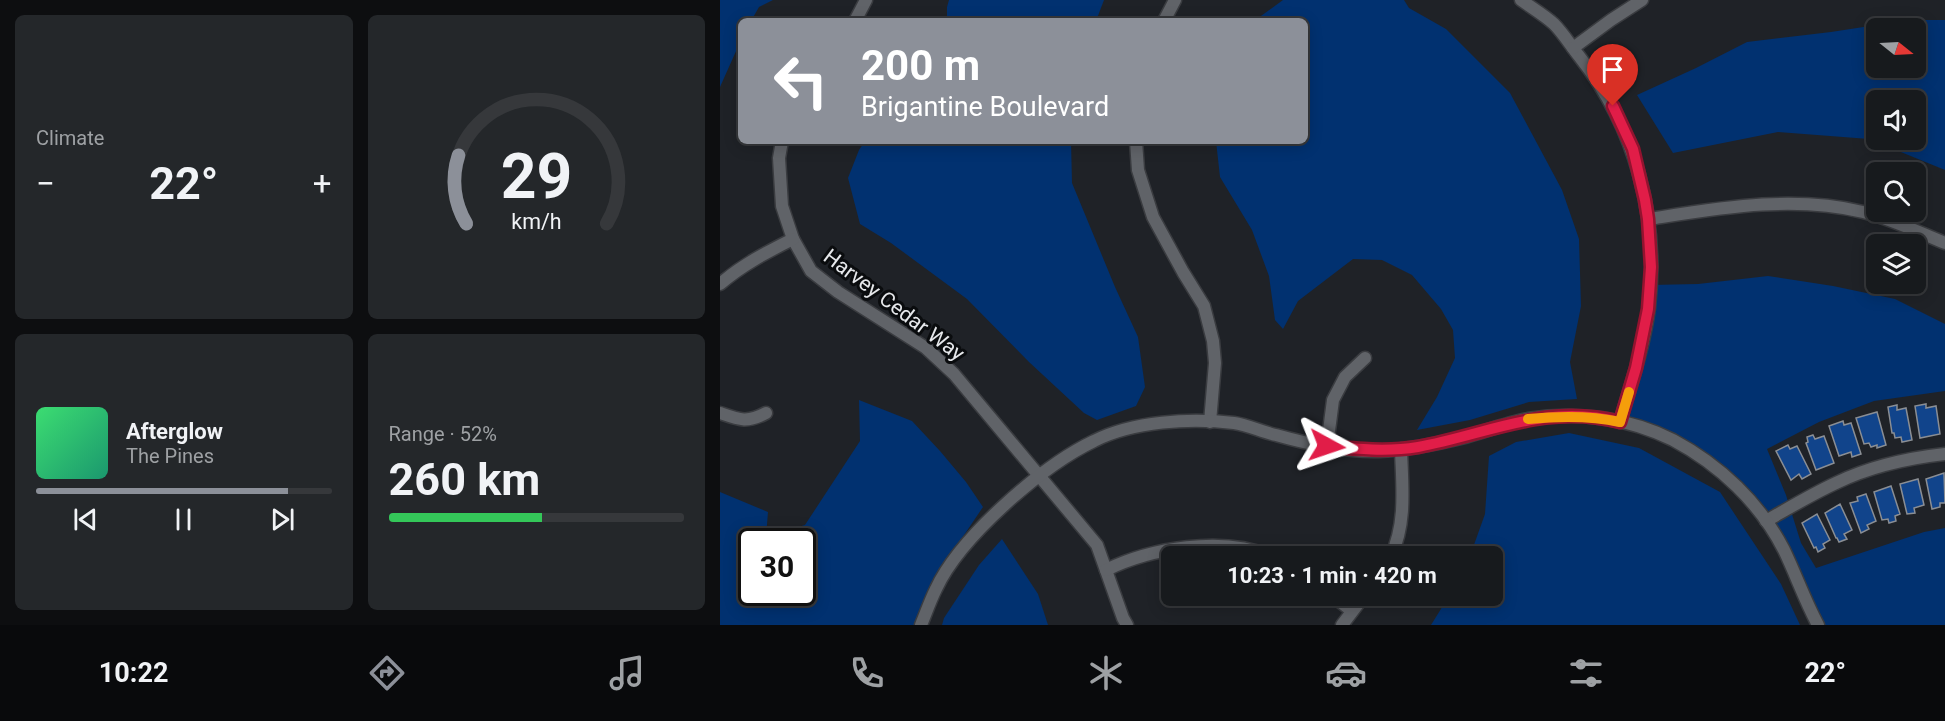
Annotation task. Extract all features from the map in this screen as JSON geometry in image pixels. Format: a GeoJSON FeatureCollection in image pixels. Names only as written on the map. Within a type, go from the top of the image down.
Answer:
{"type":"FeatureCollection","features":[{"type":"Feature","properties":{"kind":"street"},"geometry":{"type":"LineString","coordinates":[[857,18],[866,0]]}},
{"type":"Feature","properties":{"kind":"street"},"geometry":{"type":"LineString","coordinates":[[1166,18],[1175,0]]}},
{"type":"Feature","properties":{"kind":"street"},"geometry":{"type":"LineString","coordinates":[[1521,0],[1555,25],[1573,48],[1602,87],[1633,149],[1648,219],[1651,267],[1648,309],[1636,368],[1620,422]]}},
{"type":"Feature","properties":{"kind":"street"},"geometry":{"type":"LineString","coordinates":[[1573,48],[1642,0]]}},
{"type":"Feature","properties":{"kind":"street","name":"Harvey Cedar Way"},"geometry":{"type":"LineString","coordinates":[[781,144],[779,158],[782,206],[793,238],[812,271],[838,292],[926,348],[954,374],[1097,545],[1123,618],[1128,625]]}},
{"type":"Feature","properties":{"kind":"street"},"geometry":{"type":"LineString","coordinates":[[1136,144],[1138,170],[1153,217],[1204,306],[1213,341],[1215,363],[1210,422]]}},
{"type":"Feature","properties":{"kind":"street"},"geometry":{"type":"LineString","coordinates":[[1648,219],[1738,206],[1784,203],[1831,206],[1895,221],[1945,243]]}},
{"type":"Feature","properties":{"kind":"street"},"geometry":{"type":"LineString","coordinates":[[720,284],[760,255],[793,238]]}},
{"type":"Feature","properties":{"kind":"street"},"geometry":{"type":"LineString","coordinates":[[1327,446],[1333,400],[1345,377],[1365,358]]}},
{"type":"Feature","properties":{"kind":"street"},"geometry":{"type":"LineString","coordinates":[[720,413],[753,420],[766,413]]}},
{"type":"Feature","properties":{"kind":"street"},"geometry":{"type":"LineString","coordinates":[[921,625],[936,588],[957,556],[984,526],[1056,463],[1096,440],[1136,427],[1180,421],[1236,423],[1276,435],[1327,446],[1377,451],[1401,449],[1463,437],[1528,419],[1559,416],[1589,417],[1646,429],[1672,440],[1706,460],[1738,487],[1760,511],[1783,549],[1818,625]]}},
{"type":"Feature","properties":{"kind":"street"},"geometry":{"type":"LineString","coordinates":[[1396,546],[1403,510],[1401,449]]}},
{"type":"Feature","properties":{"kind":"street"},"geometry":{"type":"LineString","coordinates":[[1766,521],[1838,482],[1881,467],[1929,455],[1945,454]]}},
{"type":"Feature","properties":{"kind":"street"},"geometry":{"type":"LineString","coordinates":[[1106,570],[1128,559],[1161,552]]}},
{"type":"Feature","properties":{"kind":"street"},"geometry":{"type":"LineString","coordinates":[[1346,606],[1352,611]]}},
{"type":"Feature","properties":{"kind":"street"},"geometry":{"type":"LineString","coordinates":[[1342,625],[1356,606]]}},
{"type":"Feature","properties":{"kind":"shaded area"},"geometry":{"type":"Polygon","coordinates":[[[720,0],[773,0],[759,7],[753,18],[738,18],[738,47],[720,87],[720,0]]]}},
{"type":"Feature","properties":{"kind":"shaded area"},"geometry":{"type":"Polygon","coordinates":[[[949,0],[1104,0],[1097,18],[947,18],[949,0]]]}},
{"type":"Feature","properties":{"kind":"shaded area"},"geometry":{"type":"Polygon","coordinates":[[[1283,0],[1404,0],[1409,8],[1446,29],[1510,93],[1562,190],[1579,239],[1581,306],[1570,362],[1577,399],[1529,402],[1470,420],[1417,430],[1437,397],[1455,358],[1453,330],[1441,309],[1412,275],[1382,260],[1353,259],[1298,301],[1283,329],[1275,320],[1269,276],[1252,230],[1220,177],[1216,144],[1308,144],[1308,18],[1258,18],[1283,0]]]}},
{"type":"Feature","properties":{"kind":"shaded area"},"geometry":{"type":"Polygon","coordinates":[[[1926,20],[1945,20],[1945,170],[1896,150],[1926,150],[1926,90],[1866,90],[1866,139],[1778,132],[1673,153],[1637,95],[1747,42],[1866,27],[1866,78],[1926,78],[1926,20]]]}},
{"type":"Feature","properties":{"kind":"shaded area"},"geometry":{"type":"Polygon","coordinates":[[[863,144],[1071,144],[1072,183],[1138,337],[1145,387],[1136,406],[1097,420],[1084,413],[1029,362],[967,299],[891,243],[860,224],[848,178],[863,144]]]}},
{"type":"Feature","properties":{"kind":"shaded area"},"geometry":{"type":"Polygon","coordinates":[[[1768,276],[1833,286],[1895,299],[1945,324],[1945,391],[1874,401],[1819,422],[1767,449],[1786,495],[1801,543],[1816,568],[1924,532],[1945,528],[1945,625],[1818,625],[1760,511],[1706,460],[1620,422],[1650,285],[1698,284],[1768,276]]]}},
{"type":"Feature","properties":{"kind":"shaded area"},"geometry":{"type":"Polygon","coordinates":[[[859,400],[912,421],[966,482],[983,507],[935,578],[914,625],[720,625],[720,492],[768,512],[767,528],[738,528],[738,606],[816,606],[816,528],[795,528],[805,525],[860,441],[859,400]]]}},
{"type":"Feature","properties":{"kind":"shaded area"},"geometry":{"type":"Polygon","coordinates":[[[1569,433],[1639,448],[1720,492],[1781,584],[1800,625],[1431,625],[1443,606],[1503,606],[1503,546],[1474,546],[1485,514],[1489,456],[1516,442],[1569,433]]]}},
{"type":"Feature","properties":{"kind":"shaded area"},"geometry":{"type":"Polygon","coordinates":[[[1002,539],[1038,594],[1048,625],[942,625],[944,618],[979,565],[1002,539]]]}},
{"type":"Feature","properties":{"kind":"building"},"geometry":{"type":"Polygon","coordinates":[[[1926,404],[1926,408],[1936,406],[1940,434],[1920,438],[1915,406],[1926,404]]]}},
{"type":"Feature","properties":{"kind":"building"},"geometry":{"type":"Polygon","coordinates":[[[1897,405],[1897,410],[1906,408],[1912,440],[1902,442],[1901,437],[1895,438],[1892,433],[1888,407],[1897,405]]]}},
{"type":"Feature","properties":{"kind":"building"},"geometry":{"type":"Polygon","coordinates":[[[1877,412],[1886,445],[1877,448],[1877,445],[1871,447],[1869,443],[1864,444],[1856,418],[1877,412]]]}},
{"type":"Feature","properties":{"kind":"building"},"geometry":{"type":"Polygon","coordinates":[[[1843,421],[1844,425],[1851,423],[1861,454],[1852,457],[1851,452],[1839,456],[1829,426],[1843,421]]]}},
{"type":"Feature","properties":{"kind":"building"},"geometry":{"type":"Polygon","coordinates":[[[1813,435],[1815,439],[1824,436],[1834,463],[1816,470],[1806,443],[1808,442],[1807,437],[1813,435]]]}},
{"type":"Feature","properties":{"kind":"building"},"geometry":{"type":"Polygon","coordinates":[[[1788,445],[1790,449],[1797,446],[1811,474],[1802,479],[1799,474],[1791,480],[1776,451],[1788,445]]]}},
{"type":"Feature","properties":{"kind":"building"},"geometry":{"type":"Polygon","coordinates":[[[1944,473],[1945,503],[1940,503],[1940,507],[1932,509],[1926,479],[1944,473]]]}},
{"type":"Feature","properties":{"kind":"building"},"geometry":{"type":"Polygon","coordinates":[[[1918,479],[1924,505],[1914,508],[1915,513],[1907,514],[1900,484],[1918,479]]]}},
{"type":"Feature","properties":{"kind":"building"},"geometry":{"type":"Polygon","coordinates":[[[1891,486],[1900,514],[1895,516],[1896,521],[1889,523],[1888,519],[1882,520],[1874,492],[1891,486]]]}},
{"type":"Feature","properties":{"kind":"building"},"geometry":{"type":"Polygon","coordinates":[[[1866,494],[1876,521],[1867,525],[1869,529],[1861,533],[1850,503],[1858,501],[1857,497],[1866,494]]]}},
{"type":"Feature","properties":{"kind":"building"},"geometry":{"type":"Polygon","coordinates":[[[1840,504],[1852,530],[1844,534],[1847,539],[1839,542],[1825,513],[1840,504]]]}},
{"type":"Feature","properties":{"kind":"building"},"geometry":{"type":"Polygon","coordinates":[[[1817,514],[1830,540],[1823,544],[1825,548],[1818,552],[1802,523],[1817,514]]]}},
{"type":"Feature","properties":{"kind":"slow traffic"},"geometry":{"type":"LineString","coordinates":[[1528,419],[1559,416],[1589,417],[1620,422],[1629,392]]}},
{"type":"Feature","properties":{"kind":"route"},"geometry":{"type":"LineString","coordinates":[[1327,446],[1377,451],[1416,447],[1528,419],[1559,416],[1589,417],[1620,422],[1636,368],[1648,309],[1651,267],[1648,219],[1633,149],[1613,106]]}}]}
